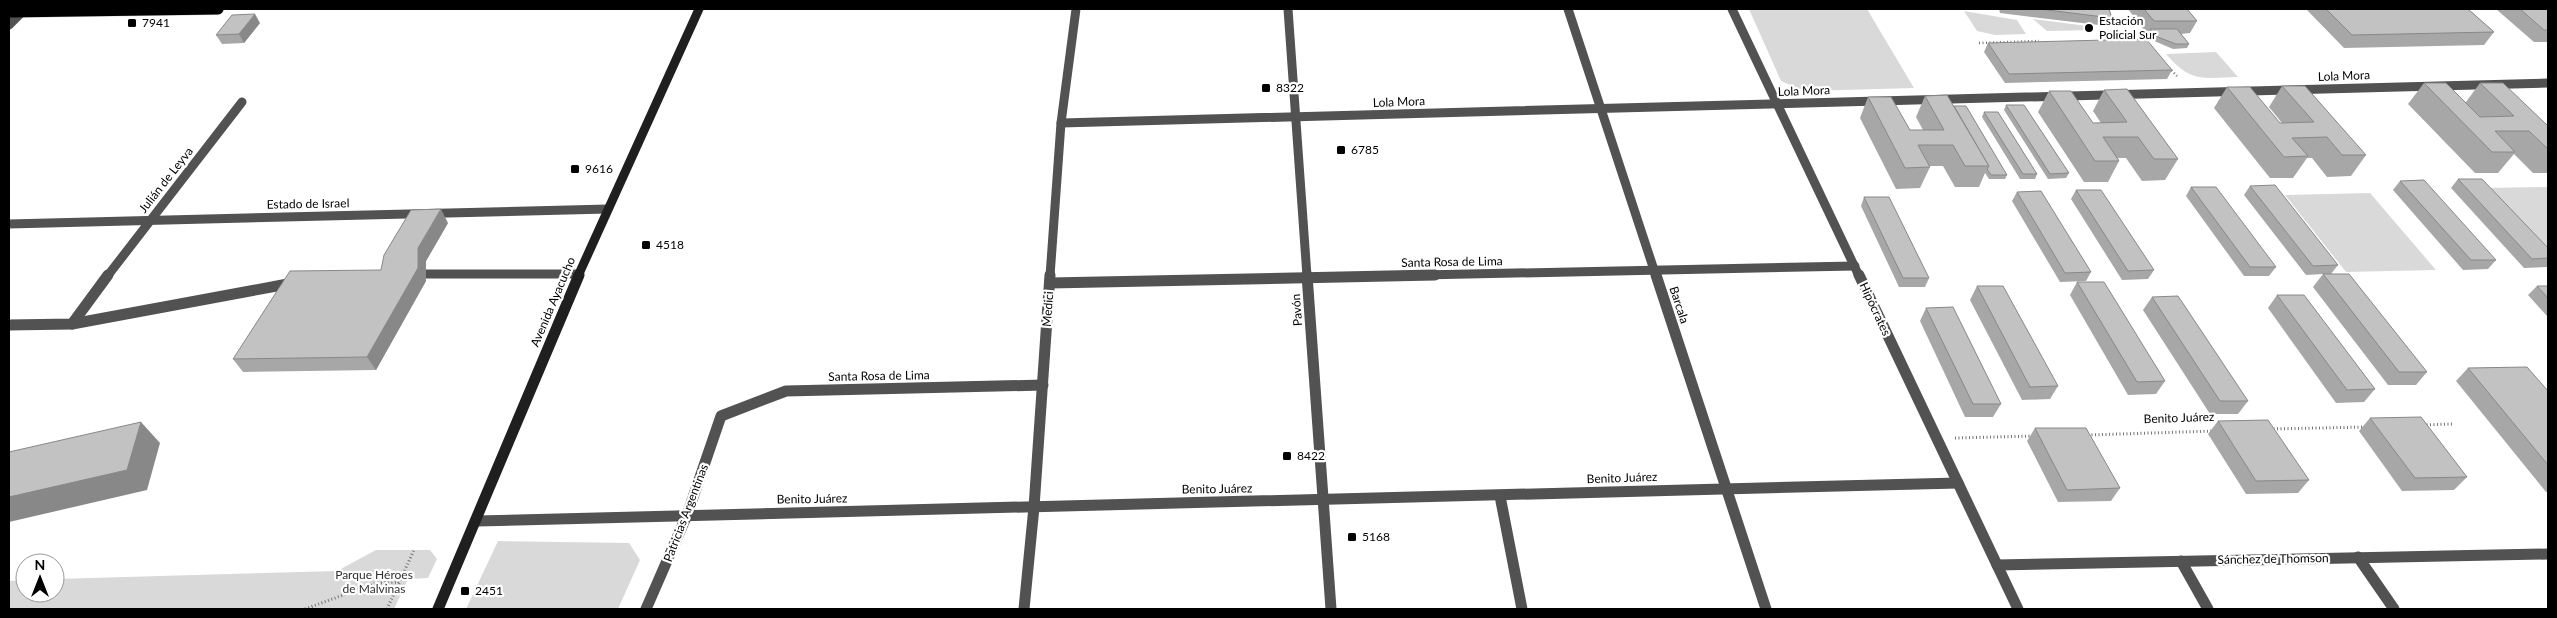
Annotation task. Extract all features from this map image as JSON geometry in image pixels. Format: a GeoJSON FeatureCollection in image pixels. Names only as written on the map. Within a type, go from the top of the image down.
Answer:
{"type":"FeatureCollection","features":[{"type":"Feature","properties":{"kind":"main road"},"geometry":{"type":"LineString","coordinates":[[9,12],[218,9]]}},
{"type":"Feature","properties":{"kind":"main road","name":"Avenida Ayacucho"},"geometry":{"type":"LineString","coordinates":[[438,609],[477,521],[579,274],[699,9]]}},
{"type":"Feature","properties":{"kind":"street","name":"Medici"},"geometry":{"type":"LineString","coordinates":[[1024,609],[1034,507],[1061,124],[1076,9]]}},
{"type":"Feature","properties":{"kind":"street","name":"Pavón"},"geometry":{"type":"LineString","coordinates":[[1288,9],[1331,609]]}},
{"type":"Feature","properties":{"kind":"street","name":"Barcala"},"geometry":{"type":"LineString","coordinates":[[1568,9],[1766,609]]}},
{"type":"Feature","properties":{"kind":"street","name":"Hipócrates"},"geometry":{"type":"LineString","coordinates":[[1732,9],[2018,609]]}},
{"type":"Feature","properties":{"kind":"street"},"geometry":{"type":"LineString","coordinates":[[9,25],[22,12]]}},
{"type":"Feature","properties":{"kind":"street","name":"Lola Mora"},"geometry":{"type":"LineString","coordinates":[[1061,124],[2548,83]]}},
{"type":"Feature","properties":{"kind":"street","name":"Julián de Leyva"},"geometry":{"type":"LineString","coordinates":[[72,324],[242,102]]}},
{"type":"Feature","properties":{"kind":"street","name":"Estado de Israel"},"geometry":{"type":"LineString","coordinates":[[9,224],[608,209]]}},
{"type":"Feature","properties":{"kind":"street","name":"Santa Rosa de Lima"},"geometry":{"type":"LineString","coordinates":[[1050,283],[1855,266]]}},
{"type":"Feature","properties":{"kind":"street"},"geometry":{"type":"LineString","coordinates":[[426,274],[579,274]]}},
{"type":"Feature","properties":{"kind":"street"},"geometry":{"type":"LineString","coordinates":[[9,325],[72,324],[304,282]]}},
{"type":"Feature","properties":{"kind":"street","name":"Santa Rosa de Lima"},"geometry":{"type":"LineString","coordinates":[[722,416],[786,391],[1043,384]]}},
{"type":"Feature","properties":{"kind":"street","name":"Patricias Argentinas"},"geometry":{"type":"LineString","coordinates":[[646,609],[687,516],[722,416]]}},
{"type":"Feature","properties":{"kind":"street","name":"Benito Juárez"},"geometry":{"type":"LineString","coordinates":[[477,521],[1323,501],[1958,483]]}},
{"type":"Feature","properties":{"kind":"street"},"geometry":{"type":"LineString","coordinates":[[1500,496],[1522,609]]}},
{"type":"Feature","properties":{"kind":"street","name":"Sánchez de Thomson"},"geometry":{"type":"LineString","coordinates":[[1997,565],[2548,554]]}},
{"type":"Feature","properties":{"kind":"street"},"geometry":{"type":"LineString","coordinates":[[2358,558],[2394,609]]}},
{"type":"Feature","properties":{"kind":"street"},"geometry":{"type":"LineString","coordinates":[[2181,561],[2208,609]]}},
{"type":"Feature","properties":{"kind":"path"},"geometry":{"type":"LineString","coordinates":[[2142,38],[2148,38]]}},
{"type":"Feature","properties":{"kind":"path"},"geometry":{"type":"LineString","coordinates":[[1979,43],[2040,41]]}},
{"type":"Feature","properties":{"kind":"path"},"geometry":{"type":"LineString","coordinates":[[2165,64],[2176,76]]}},
{"type":"Feature","properties":{"kind":"path"},"geometry":{"type":"LineString","coordinates":[[2412,425],[2452,424]]}},
{"type":"Feature","properties":{"kind":"path"},"geometry":{"type":"LineString","coordinates":[[2264,430],[2373,426]]}},
{"type":"Feature","properties":{"kind":"path","name":"Benito Juárez"},"geometry":{"type":"LineString","coordinates":[[2086,435],[2224,431]]}},
{"type":"Feature","properties":{"kind":"path"},"geometry":{"type":"LineString","coordinates":[[1937,439],[2036,436]]}},
{"type":"Feature","properties":{"kind":"path"},"geometry":{"type":"LineString","coordinates":[[387,609],[414,550]]}},
{"type":"Feature","properties":{"kind":"path"},"geometry":{"type":"LineString","coordinates":[[305,609],[376,583],[399,582]]}},
{"type":"Feature","properties":{"kind":"green space"},"geometry":{"type":"Polygon","coordinates":[[[1749,9],[1867,9],[1914,88],[1805,91],[1781,81],[1749,9]]]}},
{"type":"Feature","properties":{"kind":"green space"},"geometry":{"type":"Polygon","coordinates":[[[1964,11],[2017,20],[2026,34],[1995,35],[1977,31],[1964,11]]]}},
{"type":"Feature","properties":{"kind":"green space"},"geometry":{"type":"Polygon","coordinates":[[[2033,19],[2095,27],[2095,30],[2047,31],[2033,19]]]}},
{"type":"Feature","properties":{"kind":"green space"},"geometry":{"type":"Polygon","coordinates":[[[2216,52],[2238,77],[2198,77],[2183,70],[2166,54],[2216,52]]]}},
{"type":"Feature","properties":{"kind":"green space"},"geometry":{"type":"Polygon","coordinates":[[[2548,187],[2548,258],[2484,188],[2548,187]]]}},
{"type":"Feature","properties":{"kind":"green space"},"geometry":{"type":"Polygon","coordinates":[[[2370,193],[2436,270],[2346,272],[2285,195],[2370,193]]]}},
{"type":"Feature","properties":{"kind":"green space"},"geometry":{"type":"Polygon","coordinates":[[[498,541],[629,543],[640,560],[618,609],[466,609],[498,541]]]}},
{"type":"Feature","properties":{"kind":"green space","name":"Parque Héroes de Malvinas"},"geometry":{"type":"Polygon","coordinates":[[[376,550],[430,550],[437,559],[428,578],[408,579],[394,609],[9,609],[9,581],[15,581],[15,603],[65,603],[65,579],[337,571],[376,550]]]}},
{"type":"Feature","properties":{"kind":"building"},"geometry":{"type":"Polygon","coordinates":[[[2039,9],[2109,9],[2112,18],[2039,9]]]}},
{"type":"Feature","properties":{"kind":"building"},"geometry":{"type":"Polygon","coordinates":[[[2144,9],[2187,9],[2197,21],[2154,21],[2144,9]]]}},
{"type":"Feature","properties":{"kind":"building"},"geometry":{"type":"Polygon","coordinates":[[[2326,9],[2468,9],[2494,32],[2352,35],[2326,9]]]}},
{"type":"Feature","properties":{"kind":"building"},"geometry":{"type":"Polygon","coordinates":[[[2520,9],[2548,9],[2548,30],[2544,30],[2520,9]]]}},
{"type":"Feature","properties":{"kind":"building"},"geometry":{"type":"Polygon","coordinates":[[[255,14],[239,34],[216,35],[232,15],[255,14]]]}},
{"type":"Feature","properties":{"kind":"building"},"geometry":{"type":"Polygon","coordinates":[[[2150,29],[2177,29],[2189,44],[2176,44],[2155,36],[2150,29]]]}},
{"type":"Feature","properties":{"kind":"building"},"geometry":{"type":"Polygon","coordinates":[[[2146,39],[2172,70],[2009,74],[1988,43],[2146,39]]]}},
{"type":"Feature","properties":{"kind":"building"},"geometry":{"type":"Polygon","coordinates":[[[2424,83],[2446,83],[2480,117],[2514,116],[2480,83],[2503,83],[2548,126],[2548,149],[2529,131],[2495,131],[2515,152],[2492,152],[2424,83]]]}},
{"type":"Feature","properties":{"kind":"building"},"geometry":{"type":"Polygon","coordinates":[[[2282,86],[2305,86],[2366,155],[2342,155],[2327,137],[2292,138],[2308,156],[2284,157],[2227,87],[2250,87],[2280,123],[2314,122],[2282,86]]]}},
{"type":"Feature","properties":{"kind":"building"},"geometry":{"type":"Polygon","coordinates":[[[2127,89],[2178,159],[2154,159],[2138,137],[2103,137],[2119,161],[2095,161],[2049,91],[2071,91],[2093,123],[2127,122],[2104,90],[2127,89]]]}},
{"type":"Feature","properties":{"kind":"building"},"geometry":{"type":"Polygon","coordinates":[[[1947,95],[1989,166],[1965,166],[1953,145],[1918,145],[1930,167],[1905,168],[1868,97],[1891,97],[1910,130],[1944,130],[1925,96],[1947,95]]]}},
{"type":"Feature","properties":{"kind":"building"},"geometry":{"type":"Polygon","coordinates":[[[2006,105],[2024,105],[2069,173],[2050,174],[2006,105]]]}},
{"type":"Feature","properties":{"kind":"building"},"geometry":{"type":"Polygon","coordinates":[[[1954,106],[1966,106],[2007,175],[1991,175],[1987,169],[1989,166],[1954,106]]]}},
{"type":"Feature","properties":{"kind":"building"},"geometry":{"type":"Polygon","coordinates":[[[1984,112],[1998,112],[2037,174],[2023,174],[1984,112]]]}},
{"type":"Feature","properties":{"kind":"building"},"geometry":{"type":"Polygon","coordinates":[[[2458,179],[2482,179],[2548,248],[2548,258],[2532,259],[2458,179]]]}},
{"type":"Feature","properties":{"kind":"building"},"geometry":{"type":"Polygon","coordinates":[[[2424,180],[2496,260],[2471,260],[2400,181],[2424,180]]]}},
{"type":"Feature","properties":{"kind":"building"},"geometry":{"type":"Polygon","coordinates":[[[2275,185],[2338,265],[2313,266],[2250,186],[2275,185]]]}},
{"type":"Feature","properties":{"kind":"building"},"geometry":{"type":"Polygon","coordinates":[[[2191,187],[2216,187],[2276,267],[2250,267],[2191,187]]]}},
{"type":"Feature","properties":{"kind":"building"},"geometry":{"type":"Polygon","coordinates":[[[2076,190],[2101,190],[2154,270],[2128,271],[2076,190]]]}},
{"type":"Feature","properties":{"kind":"building"},"geometry":{"type":"Polygon","coordinates":[[[2041,191],[2091,272],[2065,273],[2017,192],[2041,191]]]}},
{"type":"Feature","properties":{"kind":"building"},"geometry":{"type":"Polygon","coordinates":[[[1864,197],[1889,197],[1929,278],[1903,278],[1864,197]]]}},
{"type":"Feature","properties":{"kind":"building"},"geometry":{"type":"Polygon","coordinates":[[[441,209],[418,248],[418,268],[367,357],[233,359],[290,271],[381,270],[384,255],[411,210],[441,209]]]}},
{"type":"Feature","properties":{"kind":"building"},"geometry":{"type":"Polygon","coordinates":[[[2323,274],[2349,274],[2427,372],[2399,372],[2323,274]]]}},
{"type":"Feature","properties":{"kind":"building"},"geometry":{"type":"Polygon","coordinates":[[[2077,282],[2104,282],[2165,381],[2137,382],[2077,282]]]}},
{"type":"Feature","properties":{"kind":"building"},"geometry":{"type":"Polygon","coordinates":[[[1977,286],[2003,286],[2058,386],[2030,387],[1977,286]]]}},
{"type":"Feature","properties":{"kind":"building"},"geometry":{"type":"Polygon","coordinates":[[[2537,286],[2548,286],[2548,298],[2537,286]]]}},
{"type":"Feature","properties":{"kind":"building"},"geometry":{"type":"Polygon","coordinates":[[[2277,295],[2304,295],[2375,389],[2347,390],[2277,295]]]}},
{"type":"Feature","properties":{"kind":"building"},"geometry":{"type":"Polygon","coordinates":[[[2178,296],[2248,401],[2220,401],[2152,297],[2178,296]]]}},
{"type":"Feature","properties":{"kind":"building"},"geometry":{"type":"Polygon","coordinates":[[[1953,307],[2001,404],[1973,404],[1926,308],[1953,307]]]}},
{"type":"Feature","properties":{"kind":"building"},"geometry":{"type":"Polygon","coordinates":[[[2527,367],[2548,391],[2548,465],[2468,368],[2527,367]]]}},
{"type":"Feature","properties":{"kind":"building"},"geometry":{"type":"Polygon","coordinates":[[[2421,417],[2467,477],[2415,478],[2370,418],[2421,417]]]}},
{"type":"Feature","properties":{"kind":"building"},"geometry":{"type":"Polygon","coordinates":[[[2268,420],[2309,480],[2256,481],[2218,421],[2268,420]]]}},
{"type":"Feature","properties":{"kind":"building"},"geometry":{"type":"Polygon","coordinates":[[[141,422],[127,470],[9,497],[9,452],[141,422]]]}},
{"type":"Feature","properties":{"kind":"building"},"geometry":{"type":"Polygon","coordinates":[[[2035,428],[2086,428],[2120,488],[2067,490],[2035,428]]]}},
{"type":"Feature","properties":{"kind":"place","name":"7941"},"geometry":{"type":"Point","coordinates":[132,23]}},
{"type":"Feature","properties":{"kind":"place","name":"Estación Policial Sur"},"geometry":{"type":"Point","coordinates":[2089,28]}},
{"type":"Feature","properties":{"kind":"place","name":"8322"},"geometry":{"type":"Point","coordinates":[1266,88]}},
{"type":"Feature","properties":{"kind":"place","name":"6785"},"geometry":{"type":"Point","coordinates":[1341,150]}},
{"type":"Feature","properties":{"kind":"place","name":"9616"},"geometry":{"type":"Point","coordinates":[575,169]}},
{"type":"Feature","properties":{"kind":"place","name":"4518"},"geometry":{"type":"Point","coordinates":[646,245]}},
{"type":"Feature","properties":{"kind":"place","name":"8422"},"geometry":{"type":"Point","coordinates":[1287,456]}},
{"type":"Feature","properties":{"kind":"place","name":"5168"},"geometry":{"type":"Point","coordinates":[1352,537]}},
{"type":"Feature","properties":{"kind":"place","name":"2451"},"geometry":{"type":"Point","coordinates":[465,591]}}]}
